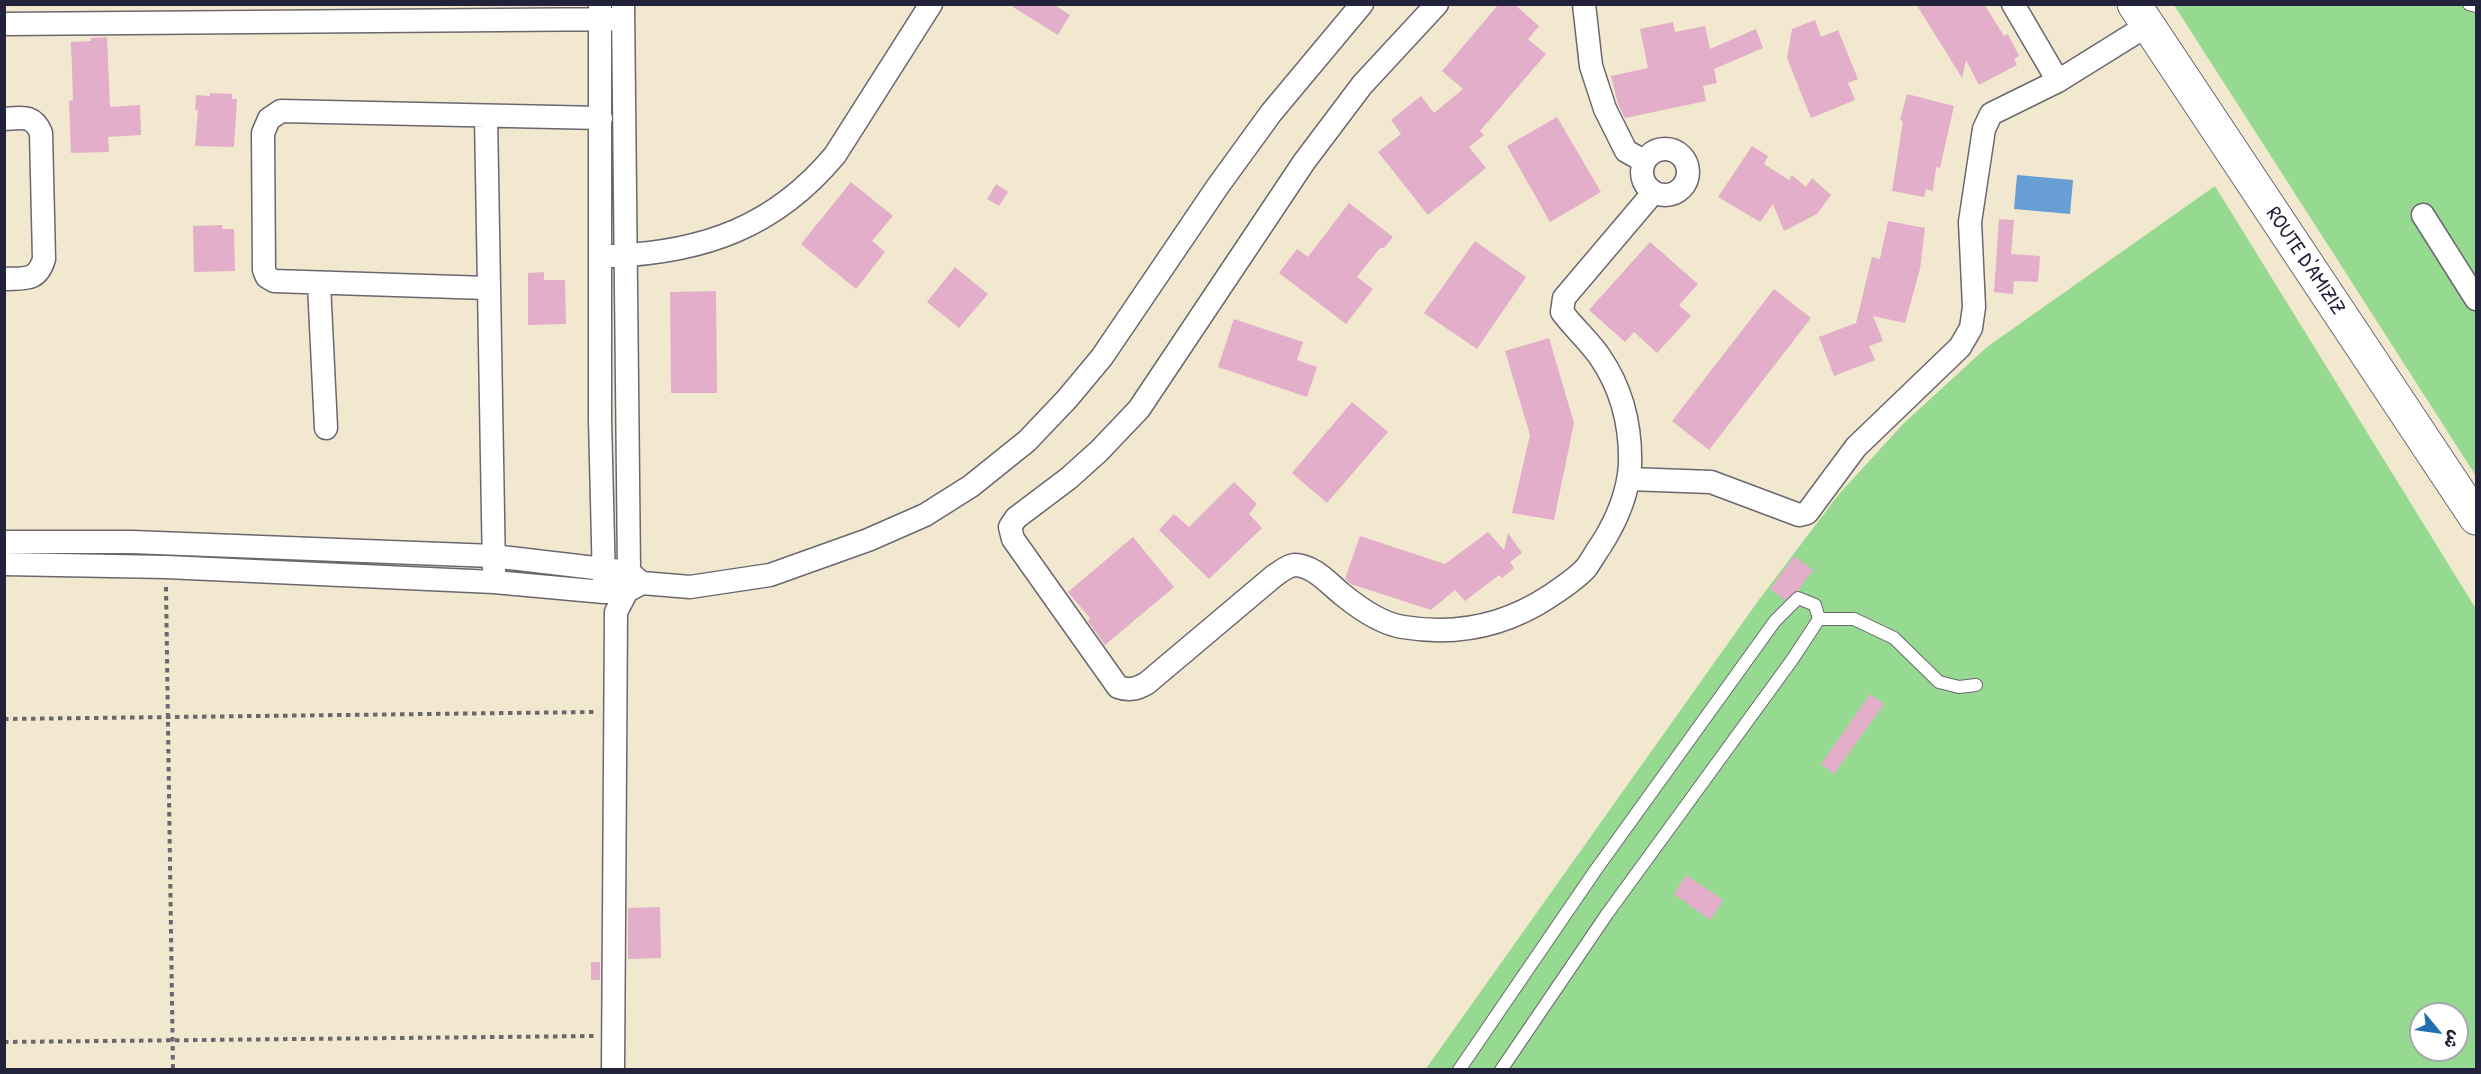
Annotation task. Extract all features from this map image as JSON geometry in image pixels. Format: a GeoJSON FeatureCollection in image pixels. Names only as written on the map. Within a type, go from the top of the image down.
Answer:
{"type":"FeatureCollection","features":[{"type":"Feature","properties":{"kind":"main road","name":"ROUTE D'AMIZIZ"},"geometry":{"type":"LineString","coordinates":[[2141,15],[2476,518]]}},
{"type":"Feature","properties":{"kind":"street"},"geometry":{"type":"LineString","coordinates":[[601,256],[686,247],[747,227],[773,213],[816,178],[835,155],[931,4]]}},
{"type":"Feature","properties":{"kind":"street"},"geometry":{"type":"LineString","coordinates":[[4,542],[167,544],[494,556],[604,569],[633,582],[690,587],[771,575],[825,556],[925,515],[979,480],[1027,441],[1102,357],[1271,112],[1362,4]]}},
{"type":"Feature","properties":{"kind":"street"},"geometry":{"type":"LineString","coordinates":[[1437,4],[1362,85],[1304,162],[1243,250],[1172,362],[1139,409],[1099,451],[1016,518],[1010,527],[1013,539],[1109,678],[1118,687],[1126,690],[1138,688],[1147,683],[1274,576],[1291,565],[1303,566],[1318,573],[1345,597],[1375,616],[1400,627],[1435,631],[1462,630],[1507,620],[1534,607],[1586,568],[1621,508],[1629,479],[1631,446],[1618,388],[1600,357],[1562,312],[1561,305],[1564,298],[1653,193]]}},
{"type":"Feature","properties":{"kind":"street"},"geometry":{"type":"LineString","coordinates":[[1584,4],[1591,66],[1605,109],[1626,151],[1644,161]]}},
{"type":"Feature","properties":{"kind":"street"},"geometry":{"type":"LineString","coordinates":[[2013,4],[2058,81]]}},
{"type":"Feature","properties":{"kind":"street"},"geometry":{"type":"LineString","coordinates":[[600,12],[600,419],[604,592],[616,612]]}},
{"type":"Feature","properties":{"kind":"street"},"geometry":{"type":"LineString","coordinates":[[4,24],[280,13],[623,12],[625,255],[633,582],[616,612],[613,1070]]}},
{"type":"Feature","properties":{"kind":"street"},"geometry":{"type":"LineString","coordinates":[[1629,479],[1711,482],[1799,514],[1807,513],[1856,447],[1960,347],[1971,328],[1974,307],[1970,222],[1984,129],[1991,114],[2058,81],[2141,15]]}},
{"type":"Feature","properties":{"kind":"street"},"geometry":{"type":"LineString","coordinates":[[487,288],[320,284],[274,281],[267,277],[264,270],[263,133],[269,119],[282,111],[601,118]]}},
{"type":"Feature","properties":{"kind":"street"},"geometry":{"type":"LineString","coordinates":[[486,116],[487,288],[494,582]]}},
{"type":"Feature","properties":{"kind":"street"},"geometry":{"type":"LineString","coordinates":[[4,119],[27,118],[37,123],[41,133],[44,260],[40,270],[31,278],[4,279]]}},
{"type":"Feature","properties":{"kind":"street"},"geometry":{"type":"LineString","coordinates":[[1664,149],[1676,152],[1685,160],[1688,172],[1685,184],[1676,192],[1665,196],[1653,193],[1645,184],[1641,173],[1644,161],[1653,153],[1664,149]]}},
{"type":"Feature","properties":{"kind":"street"},"geometry":{"type":"LineString","coordinates":[[2423,215],[2476,299]]}},
{"type":"Feature","properties":{"kind":"street"},"geometry":{"type":"LineString","coordinates":[[320,284],[327,428]]}},
{"type":"Feature","properties":{"kind":"street"},"geometry":{"type":"LineString","coordinates":[[4,564],[166,567],[494,582],[604,592],[633,582]]}},
{"type":"Feature","properties":{"kind":"lane"},"geometry":{"type":"LineString","coordinates":[[2469,4],[2476,6]]}},
{"type":"Feature","properties":{"kind":"lane"},"geometry":{"type":"LineString","coordinates":[[166,567],[167,544]]}},
{"type":"Feature","properties":{"kind":"lane"},"geometry":{"type":"LineString","coordinates":[[1459,1070],[1589,880],[1775,621],[1798,598],[1815,605],[1819,619]]}},
{"type":"Feature","properties":{"kind":"lane"},"geometry":{"type":"LineString","coordinates":[[1819,619],[1854,619],[1894,638],[1939,682],[1959,687],[1976,686]]}},
{"type":"Feature","properties":{"kind":"lane"},"geometry":{"type":"LineString","coordinates":[[1501,1070],[1607,914],[1737,737],[1819,619]]}},
{"type":"Feature","properties":{"kind":"path"},"geometry":{"type":"LineString","coordinates":[[166,567],[173,1070]]}},
{"type":"Feature","properties":{"kind":"path"},"geometry":{"type":"LineString","coordinates":[[4,719],[615,711]]}},
{"type":"Feature","properties":{"kind":"path"},"geometry":{"type":"LineString","coordinates":[[4,1042],[613,1036]]}},
{"type":"Feature","properties":{"kind":"green space"},"geometry":{"type":"Polygon","coordinates":[[[2174,5],[2476,5],[2476,476],[2174,5]]]}},
{"type":"Feature","properties":{"kind":"green space"},"geometry":{"type":"Polygon","coordinates":[[[2215,186],[2476,609],[2476,1069],[1425,1070],[1758,601],[1839,494],[1904,423],[1987,347],[2215,186]]]}},
{"type":"Feature","properties":{"kind":"water"},"geometry":{"type":"Polygon","coordinates":[[[2017,175],[2073,180],[2070,214],[2014,209],[2017,175]]]}},
{"type":"Feature","properties":{"kind":"building"},"geometry":{"type":"Polygon","coordinates":[[[1008,4],[1053,4],[1070,15],[1058,35],[1008,4]]]}},
{"type":"Feature","properties":{"kind":"building"},"geometry":{"type":"Polygon","coordinates":[[[1499,4],[1514,4],[1539,26],[1528,39],[1546,54],[1480,131],[1484,135],[1469,147],[1486,168],[1428,215],[1378,152],[1401,134],[1391,120],[1421,96],[1434,113],[1463,89],[1442,71],[1499,4]]]}},
{"type":"Feature","properties":{"kind":"building"},"geometry":{"type":"Polygon","coordinates":[[[1916,4],[1984,4],[2004,36],[2008,34],[2019,56],[2014,59],[2017,65],[1979,85],[1966,60],[1962,78],[1916,4]]]}},
{"type":"Feature","properties":{"kind":"building"},"geometry":{"type":"Polygon","coordinates":[[[1815,20],[1821,37],[1838,30],[1858,79],[1848,83],[1855,100],[1811,118],[1787,58],[1792,29],[1815,20]]]}},
{"type":"Feature","properties":{"kind":"building"},"geometry":{"type":"Polygon","coordinates":[[[1673,22],[1675,32],[1705,26],[1710,49],[1756,29],[1763,48],[1714,69],[1717,83],[1703,86],[1706,101],[1625,118],[1618,104],[1611,76],[1648,68],[1640,29],[1673,22]]]}},
{"type":"Feature","properties":{"kind":"building"},"geometry":{"type":"Polygon","coordinates":[[[107,37],[110,107],[140,105],[141,135],[108,137],[109,152],[71,153],[69,101],[73,100],[71,42],[107,37]]]}},
{"type":"Feature","properties":{"kind":"building"},"geometry":{"type":"Polygon","coordinates":[[[210,93],[232,94],[232,99],[237,99],[234,147],[195,146],[198,110],[195,110],[196,95],[210,96],[210,93]]]}},
{"type":"Feature","properties":{"kind":"building"},"geometry":{"type":"Polygon","coordinates":[[[1907,94],[1954,106],[1940,168],[1936,167],[1933,191],[1926,189],[1924,197],[1892,191],[1903,121],[1900,120],[1907,94]]]}},
{"type":"Feature","properties":{"kind":"building"},"geometry":{"type":"Polygon","coordinates":[[[1557,117],[1601,192],[1550,222],[1507,146],[1557,117]]]}},
{"type":"Feature","properties":{"kind":"building"},"geometry":{"type":"Polygon","coordinates":[[[1752,146],[1768,156],[1764,164],[1789,180],[1792,175],[1806,187],[1812,178],[1831,195],[1817,214],[1784,231],[1773,204],[1760,222],[1718,197],[1752,146]]]}},
{"type":"Feature","properties":{"kind":"building"},"geometry":{"type":"Polygon","coordinates":[[[851,182],[893,216],[872,241],[885,252],[856,289],[801,244],[851,182]]]}},
{"type":"Feature","properties":{"kind":"building"},"geometry":{"type":"Polygon","coordinates":[[[996,184],[1008,192],[999,206],[987,199],[996,184]]]}},
{"type":"Feature","properties":{"kind":"building"},"geometry":{"type":"Polygon","coordinates":[[[1349,203],[1393,237],[1384,248],[1380,248],[1357,277],[1373,289],[1346,324],[1279,273],[1297,249],[1308,257],[1349,203]]]}},
{"type":"Feature","properties":{"kind":"building"},"geometry":{"type":"Polygon","coordinates":[[[1999,219],[2014,220],[2011,254],[2040,256],[2038,282],[2014,281],[2013,294],[1994,292],[1999,219]]]}},
{"type":"Feature","properties":{"kind":"building"},"geometry":{"type":"Polygon","coordinates":[[[1888,221],[1925,228],[1920,269],[1905,323],[1873,316],[1883,341],[1869,346],[1875,360],[1834,376],[1819,337],[1856,323],[1872,257],[1880,259],[1888,221]]]}},
{"type":"Feature","properties":{"kind":"building"},"geometry":{"type":"Polygon","coordinates":[[[222,225],[222,229],[234,229],[235,271],[194,272],[193,226],[222,225]]]}},
{"type":"Feature","properties":{"kind":"building"},"geometry":{"type":"Polygon","coordinates":[[[1475,241],[1526,277],[1477,349],[1424,313],[1475,241]]]}},
{"type":"Feature","properties":{"kind":"building"},"geometry":{"type":"Polygon","coordinates":[[[1650,242],[1698,284],[1679,305],[1691,316],[1657,353],[1634,332],[1625,342],[1589,310],[1650,242]]]}},
{"type":"Feature","properties":{"kind":"building"},"geometry":{"type":"Polygon","coordinates":[[[955,267],[988,294],[959,328],[927,302],[955,267]]]}},
{"type":"Feature","properties":{"kind":"building"},"geometry":{"type":"Polygon","coordinates":[[[544,272],[544,280],[565,280],[566,324],[528,325],[528,273],[544,272]]]}},
{"type":"Feature","properties":{"kind":"building"},"geometry":{"type":"Polygon","coordinates":[[[1774,289],[1811,318],[1709,450],[1672,421],[1774,289]]]}},
{"type":"Feature","properties":{"kind":"building"},"geometry":{"type":"Polygon","coordinates":[[[716,291],[717,393],[671,393],[670,292],[716,291]]]}},
{"type":"Feature","properties":{"kind":"building"},"geometry":{"type":"Polygon","coordinates":[[[1234,319],[1303,342],[1297,360],[1317,367],[1307,397],[1218,367],[1234,319]]]}},
{"type":"Feature","properties":{"kind":"building"},"geometry":{"type":"Polygon","coordinates":[[[1549,338],[1574,423],[1554,520],[1512,513],[1530,435],[1505,351],[1549,338]]]}},
{"type":"Feature","properties":{"kind":"building"},"geometry":{"type":"Polygon","coordinates":[[[1352,402],[1388,432],[1327,503],[1292,473],[1352,402]]]}},
{"type":"Feature","properties":{"kind":"building"},"geometry":{"type":"Polygon","coordinates":[[[1234,482],[1257,504],[1249,514],[1262,528],[1209,579],[1159,530],[1174,514],[1189,527],[1234,482]]]}},
{"type":"Feature","properties":{"kind":"building"},"geometry":{"type":"Polygon","coordinates":[[[1488,532],[1504,550],[1508,533],[1522,553],[1510,562],[1514,568],[1502,578],[1499,575],[1465,601],[1455,590],[1431,610],[1351,584],[1345,579],[1360,536],[1445,564],[1488,532]]]}},
{"type":"Feature","properties":{"kind":"building"},"geometry":{"type":"Polygon","coordinates":[[[1133,537],[1174,587],[1105,645],[1088,621],[1090,618],[1068,592],[1133,537]]]}},
{"type":"Feature","properties":{"kind":"building"},"geometry":{"type":"Polygon","coordinates":[[[1794,556],[1813,570],[1798,590],[1785,600],[1770,589],[1794,556]]]}},
{"type":"Feature","properties":{"kind":"building"},"geometry":{"type":"Polygon","coordinates":[[[1870,694],[1884,704],[1834,774],[1821,764],[1870,694]]]}},
{"type":"Feature","properties":{"kind":"building"},"geometry":{"type":"Polygon","coordinates":[[[1686,875],[1723,900],[1710,920],[1674,894],[1686,875]]]}},
{"type":"Feature","properties":{"kind":"building"},"geometry":{"type":"Polygon","coordinates":[[[660,907],[661,958],[628,959],[628,908],[660,907]]]}},
{"type":"Feature","properties":{"kind":"building"},"geometry":{"type":"Polygon","coordinates":[[[591,962],[600,962],[600,980],[591,980],[591,962]]]}}]}
